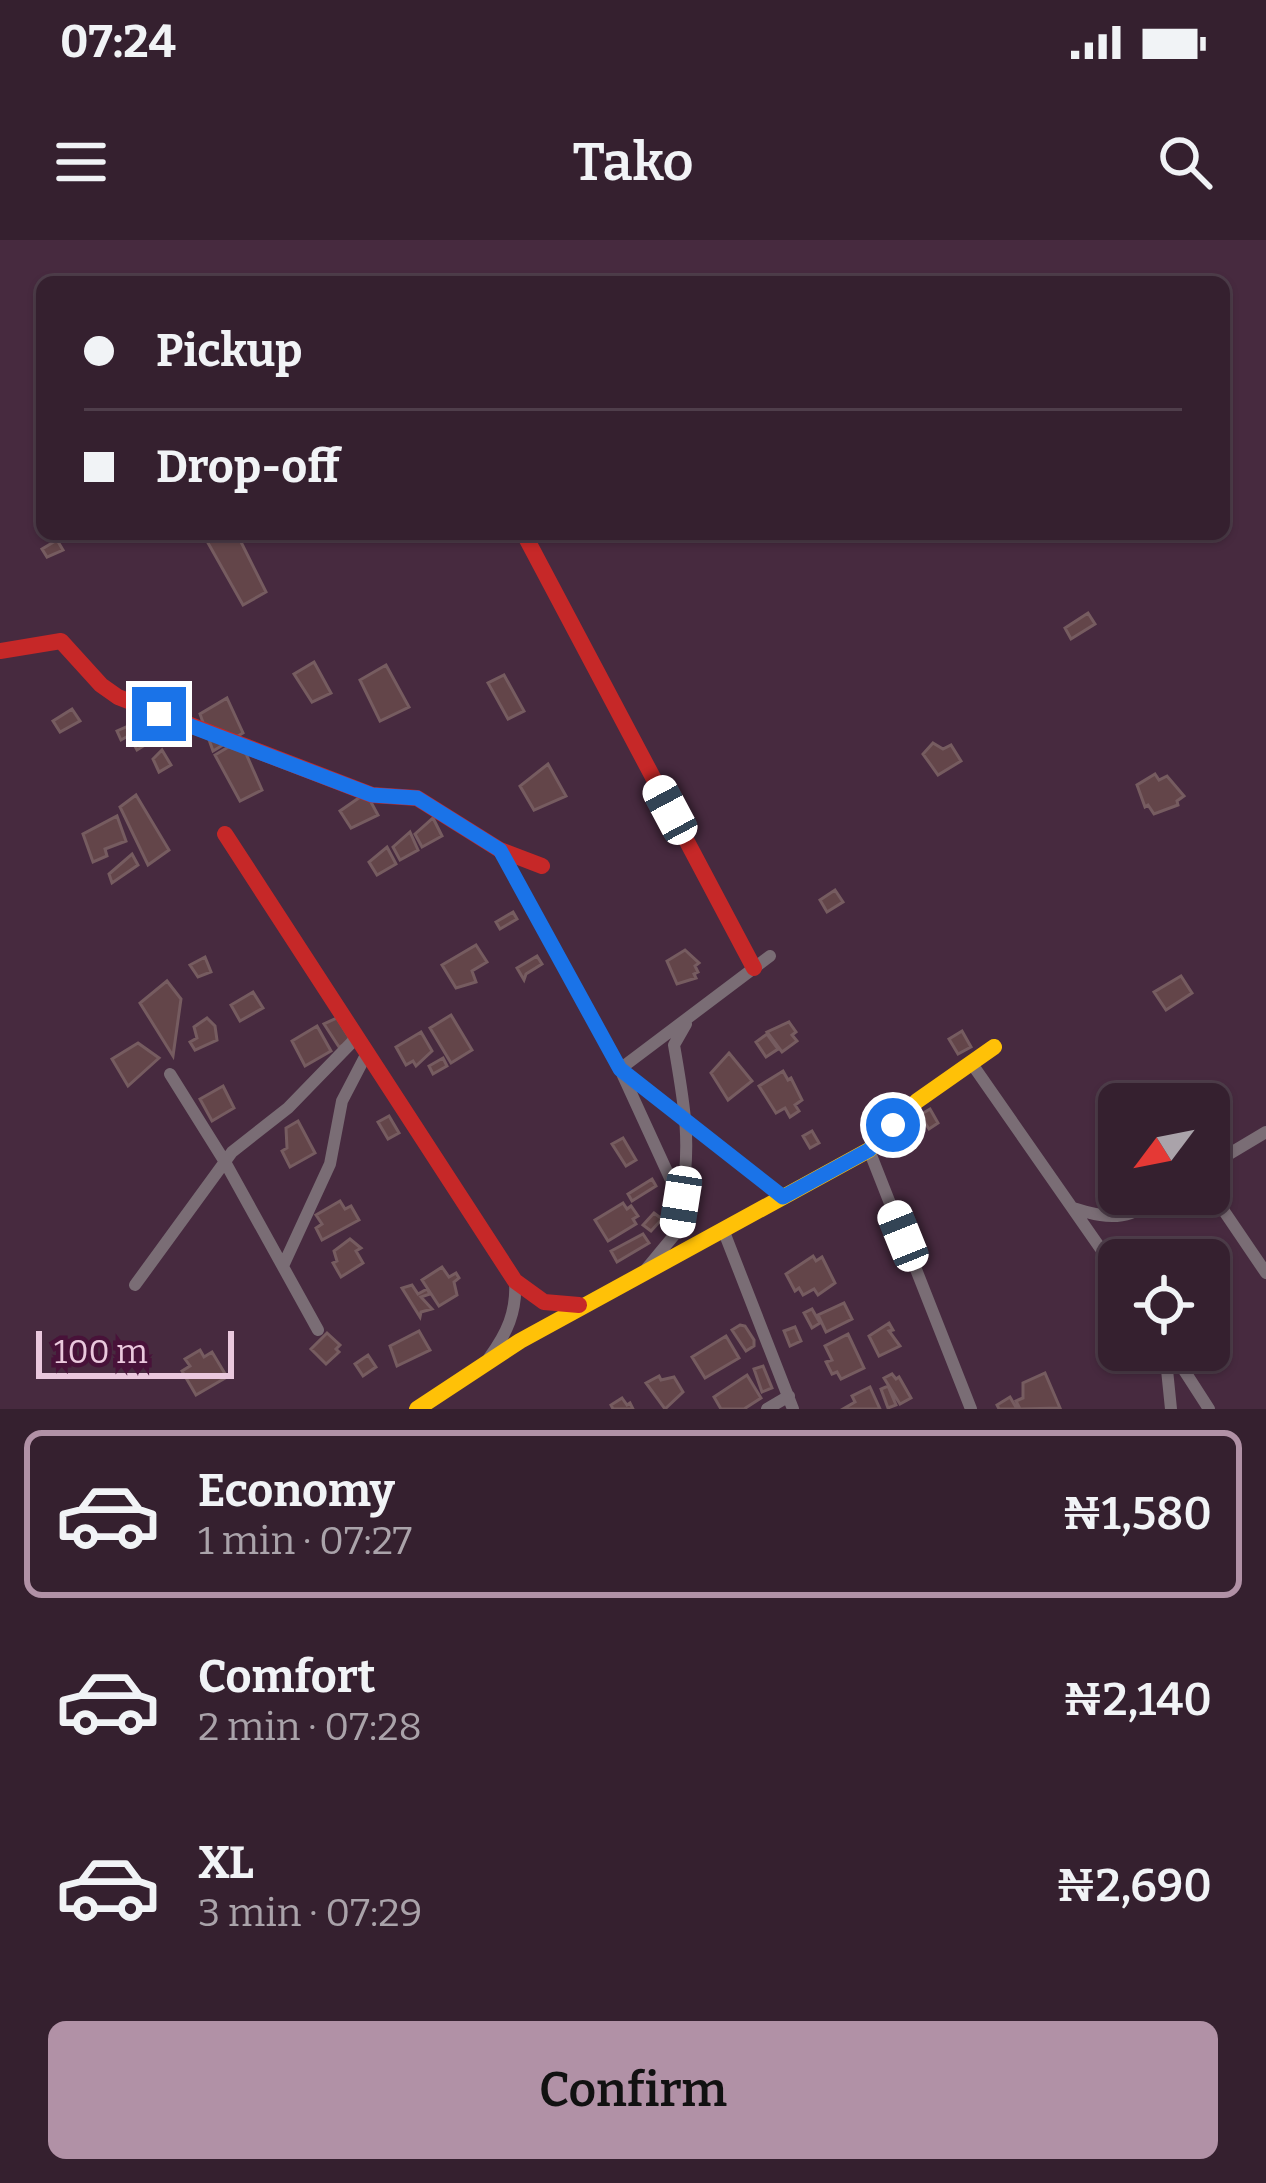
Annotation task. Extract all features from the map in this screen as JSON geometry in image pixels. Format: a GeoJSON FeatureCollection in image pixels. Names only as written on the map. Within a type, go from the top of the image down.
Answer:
{"type":"FeatureCollection","features":[{"type":"Feature","properties":{"kind":"street"},"geometry":{"type":"LineString","coordinates":[[527,540],[754,968]]}},
{"type":"Feature","properties":{"kind":"street"},"geometry":{"type":"LineString","coordinates":[[0,651],[61,640],[76,650],[94,681],[118,698],[372,795],[417,798],[500,850],[542,866]]}},
{"type":"Feature","properties":{"kind":"street"},"geometry":{"type":"LineString","coordinates":[[225,834],[515,1281],[539,1301],[562,1308],[594,1301]]}},
{"type":"Feature","properties":{"kind":"street"},"geometry":{"type":"LineString","coordinates":[[500,850],[620,1069],[681,1202]]}},
{"type":"Feature","properties":{"kind":"street"},"geometry":{"type":"LineString","coordinates":[[620,1069],[770,956]]}},
{"type":"Feature","properties":{"kind":"street"},"geometry":{"type":"LineString","coordinates":[[639,1276],[676,1233],[689,1158],[688,1122],[674,1045],[689,1017]]}},
{"type":"Feature","properties":{"kind":"street"},"geometry":{"type":"LineString","coordinates":[[135,1285],[232,1152],[362,1045]]}},
{"type":"Feature","properties":{"kind":"street"},"geometry":{"type":"LineString","coordinates":[[283,1266],[330,1164],[342,1101],[362,1045]]}},
{"type":"Feature","properties":{"kind":"street"},"geometry":{"type":"LineString","coordinates":[[417,1409],[594,1301],[869,1150],[917,1101],[994,1047]]}},
{"type":"Feature","properties":{"kind":"street"},"geometry":{"type":"LineString","coordinates":[[972,1064],[1098,1245]]}},
{"type":"Feature","properties":{"kind":"street"},"geometry":{"type":"LineString","coordinates":[[620,1069],[783,1197]]}},
{"type":"Feature","properties":{"kind":"street"},"geometry":{"type":"LineString","coordinates":[[170,1074],[318,1330]]}},
{"type":"Feature","properties":{"kind":"street"},"geometry":{"type":"LineString","coordinates":[[1230,1153],[1266,1132]]}},
{"type":"Feature","properties":{"kind":"street"},"geometry":{"type":"LineString","coordinates":[[869,1150],[971,1409]]}},
{"type":"Feature","properties":{"kind":"street"},"geometry":{"type":"LineString","coordinates":[[1072,1208],[1102,1217],[1134,1215]]}},
{"type":"Feature","properties":{"kind":"street"},"geometry":{"type":"LineString","coordinates":[[1227,1215],[1266,1273]]}},
{"type":"Feature","properties":{"kind":"street"},"geometry":{"type":"LineString","coordinates":[[724,1232],[791,1403],[767,1409]]}},
{"type":"Feature","properties":{"kind":"street"},"geometry":{"type":"LineString","coordinates":[[485,1364],[517,1307],[515,1281]]}},
{"type":"Feature","properties":{"kind":"street"},"geometry":{"type":"LineString","coordinates":[[1169,1371],[1171,1409]]}},
{"type":"Feature","properties":{"kind":"street"},"geometry":{"type":"LineString","coordinates":[[1183,1371],[1209,1409]]}},
{"type":"Feature","properties":{"kind":"building"},"geometry":{"type":"Polygon","coordinates":[[[57,540],[63,550],[47,557],[42,549],[57,540]]]}},
{"type":"Feature","properties":{"kind":"building"},"geometry":{"type":"Polygon","coordinates":[[[206,540],[240,540],[266,592],[243,605],[206,540]]]}},
{"type":"Feature","properties":{"kind":"building"},"geometry":{"type":"Polygon","coordinates":[[[1088,613],[1095,624],[1071,639],[1065,628],[1088,613]]]}},
{"type":"Feature","properties":{"kind":"building"},"geometry":{"type":"Polygon","coordinates":[[[314,662],[331,693],[312,702],[294,674],[314,662]]]}},
{"type":"Feature","properties":{"kind":"building"},"geometry":{"type":"Polygon","coordinates":[[[386,665],[409,707],[380,721],[360,680],[386,665]]]}},
{"type":"Feature","properties":{"kind":"building"},"geometry":{"type":"Polygon","coordinates":[[[504,675],[524,711],[508,719],[488,683],[504,675]]]}},
{"type":"Feature","properties":{"kind":"building"},"geometry":{"type":"Polygon","coordinates":[[[227,698],[243,733],[213,751],[200,714],[227,698]]]}},
{"type":"Feature","properties":{"kind":"building"},"geometry":{"type":"Polygon","coordinates":[[[72,709],[80,721],[60,732],[53,721],[72,709]]]}},
{"type":"Feature","properties":{"kind":"building"},"geometry":{"type":"Polygon","coordinates":[[[133,724],[137,731],[121,740],[117,731],[133,724]]]}},
{"type":"Feature","properties":{"kind":"building"},"geometry":{"type":"Polygon","coordinates":[[[137,731],[145,745],[137,750],[130,737],[137,731]]]}},
{"type":"Feature","properties":{"kind":"building"},"geometry":{"type":"Polygon","coordinates":[[[240,740],[262,790],[240,801],[215,755],[240,740]]]}},
{"type":"Feature","properties":{"kind":"building"},"geometry":{"type":"Polygon","coordinates":[[[933,743],[943,749],[951,745],[961,761],[938,775],[923,754],[933,743]]]}},
{"type":"Feature","properties":{"kind":"building"},"geometry":{"type":"Polygon","coordinates":[[[162,750],[171,765],[159,772],[153,759],[162,750]]]}},
{"type":"Feature","properties":{"kind":"building"},"geometry":{"type":"Polygon","coordinates":[[[548,764],[566,796],[534,810],[520,786],[548,764]]]}},
{"type":"Feature","properties":{"kind":"building"},"geometry":{"type":"Polygon","coordinates":[[[1155,774],[1159,780],[1167,776],[1184,796],[1178,805],[1154,814],[1145,807],[1137,785],[1155,774]]]}},
{"type":"Feature","properties":{"kind":"building"},"geometry":{"type":"Polygon","coordinates":[[[366,793],[378,815],[351,828],[340,811],[366,793]]]}},
{"type":"Feature","properties":{"kind":"building"},"geometry":{"type":"Polygon","coordinates":[[[136,795],[169,850],[148,865],[120,807],[136,795]]]}},
{"type":"Feature","properties":{"kind":"building"},"geometry":{"type":"Polygon","coordinates":[[[117,816],[126,841],[105,849],[107,856],[93,862],[83,834],[117,816]]]}},
{"type":"Feature","properties":{"kind":"building"},"geometry":{"type":"Polygon","coordinates":[[[433,818],[442,836],[422,847],[415,834],[433,818]]]}},
{"type":"Feature","properties":{"kind":"building"},"geometry":{"type":"Polygon","coordinates":[[[410,832],[418,850],[400,860],[393,847],[410,832]]]}},
{"type":"Feature","properties":{"kind":"building"},"geometry":{"type":"Polygon","coordinates":[[[387,847],[396,864],[377,875],[369,862],[387,847]]]}},
{"type":"Feature","properties":{"kind":"building"},"geometry":{"type":"Polygon","coordinates":[[[132,854],[138,865],[112,883],[109,874],[132,854]]]}},
{"type":"Feature","properties":{"kind":"building"},"geometry":{"type":"Polygon","coordinates":[[[835,890],[843,902],[827,912],[820,900],[835,890]]]}},
{"type":"Feature","properties":{"kind":"building"},"geometry":{"type":"Polygon","coordinates":[[[513,912],[517,919],[500,929],[496,922],[513,912]]]}},
{"type":"Feature","properties":{"kind":"building"},"geometry":{"type":"Polygon","coordinates":[[[476,945],[487,962],[472,971],[476,982],[456,988],[442,965],[476,945]]]}},
{"type":"Feature","properties":{"kind":"building"},"geometry":{"type":"Polygon","coordinates":[[[685,950],[699,963],[695,966],[698,972],[696,978],[677,984],[667,961],[685,950]]]}},
{"type":"Feature","properties":{"kind":"building"},"geometry":{"type":"Polygon","coordinates":[[[537,956],[542,964],[524,980],[517,968],[537,956]]]}},
{"type":"Feature","properties":{"kind":"building"},"geometry":{"type":"Polygon","coordinates":[[[205,957],[211,972],[198,977],[190,965],[205,957]]]}},
{"type":"Feature","properties":{"kind":"building"},"geometry":{"type":"Polygon","coordinates":[[[1181,976],[1192,993],[1166,1010],[1154,992],[1181,976]]]}},
{"type":"Feature","properties":{"kind":"building"},"geometry":{"type":"Polygon","coordinates":[[[167,981],[181,999],[173,1056],[140,1003],[167,981]]]}},
{"type":"Feature","properties":{"kind":"building"},"geometry":{"type":"Polygon","coordinates":[[[253,992],[263,1008],[240,1021],[231,1005],[253,992]]]}},
{"type":"Feature","properties":{"kind":"building"},"geometry":{"type":"Polygon","coordinates":[[[451,1015],[472,1050],[451,1063],[430,1028],[451,1015]]]}},
{"type":"Feature","properties":{"kind":"building"},"geometry":{"type":"Polygon","coordinates":[[[207,1018],[215,1026],[217,1040],[195,1050],[190,1042],[197,1038],[194,1027],[207,1018]]]}},
{"type":"Feature","properties":{"kind":"building"},"geometry":{"type":"Polygon","coordinates":[[[337,1018],[352,1042],[339,1047],[324,1024],[337,1018]]]}},
{"type":"Feature","properties":{"kind":"building"},"geometry":{"type":"Polygon","coordinates":[[[789,1022],[797,1041],[782,1052],[767,1032],[789,1022]]]}},
{"type":"Feature","properties":{"kind":"building"},"geometry":{"type":"Polygon","coordinates":[[[317,1026],[331,1051],[305,1066],[292,1041],[317,1026]]]}},
{"type":"Feature","properties":{"kind":"building"},"geometry":{"type":"Polygon","coordinates":[[[962,1031],[971,1047],[958,1054],[949,1039],[962,1031]]]}},
{"type":"Feature","properties":{"kind":"building"},"geometry":{"type":"Polygon","coordinates":[[[421,1032],[432,1051],[416,1066],[413,1061],[406,1065],[396,1047],[421,1032]]]}},
{"type":"Feature","properties":{"kind":"building"},"geometry":{"type":"Polygon","coordinates":[[[767,1034],[778,1049],[766,1057],[756,1042],[767,1034]]]}},
{"type":"Feature","properties":{"kind":"building"},"geometry":{"type":"Polygon","coordinates":[[[138,1043],[159,1058],[128,1086],[112,1059],[138,1043]]]}},
{"type":"Feature","properties":{"kind":"building"},"geometry":{"type":"Polygon","coordinates":[[[729,1053],[752,1081],[728,1100],[711,1073],[729,1053]]]}},
{"type":"Feature","properties":{"kind":"building"},"geometry":{"type":"Polygon","coordinates":[[[443,1058],[447,1066],[433,1074],[429,1066],[443,1058]]]}},
{"type":"Feature","properties":{"kind":"building"},"geometry":{"type":"Polygon","coordinates":[[[783,1071],[802,1100],[795,1105],[799,1111],[790,1117],[785,1108],[776,1113],[759,1086],[783,1071]]]}},
{"type":"Feature","properties":{"kind":"building"},"geometry":{"type":"Polygon","coordinates":[[[223,1086],[234,1108],[212,1121],[200,1099],[223,1086]]]}},
{"type":"Feature","properties":{"kind":"building"},"geometry":{"type":"Polygon","coordinates":[[[930,1109],[938,1123],[929,1129],[920,1115],[930,1109]]]}},
{"type":"Feature","properties":{"kind":"building"},"geometry":{"type":"Polygon","coordinates":[[[389,1116],[399,1133],[388,1139],[378,1122],[389,1116]]]}},
{"type":"Feature","properties":{"kind":"building"},"geometry":{"type":"Polygon","coordinates":[[[298,1121],[315,1153],[290,1167],[282,1151],[287,1148],[286,1128],[298,1121]]]}},
{"type":"Feature","properties":{"kind":"building"},"geometry":{"type":"Polygon","coordinates":[[[812,1131],[819,1143],[810,1148],[803,1136],[812,1131]]]}},
{"type":"Feature","properties":{"kind":"building"},"geometry":{"type":"Polygon","coordinates":[[[623,1138],[636,1160],[626,1166],[612,1144],[623,1138]]]}},
{"type":"Feature","properties":{"kind":"building"},"geometry":{"type":"Polygon","coordinates":[[[652,1179],[656,1186],[632,1201],[628,1194],[652,1179]]]}},
{"type":"Feature","properties":{"kind":"building"},"geometry":{"type":"Polygon","coordinates":[[[340,1201],[345,1209],[351,1206],[359,1220],[322,1240],[316,1228],[322,1224],[316,1215],[340,1201]]]}},
{"type":"Feature","properties":{"kind":"building"},"geometry":{"type":"Polygon","coordinates":[[[623,1203],[638,1216],[633,1219],[636,1224],[608,1241],[595,1220],[623,1203]]]}},
{"type":"Feature","properties":{"kind":"building"},"geometry":{"type":"Polygon","coordinates":[[[654,1213],[662,1219],[651,1231],[643,1225],[654,1213]]]}},
{"type":"Feature","properties":{"kind":"building"},"geometry":{"type":"Polygon","coordinates":[[[643,1234],[649,1243],[617,1262],[611,1251],[643,1234]]]}},
{"type":"Feature","properties":{"kind":"building"},"geometry":{"type":"Polygon","coordinates":[[[350,1239],[361,1248],[356,1251],[363,1263],[341,1277],[333,1263],[337,1261],[334,1251],[350,1239]]]}},
{"type":"Feature","properties":{"kind":"building"},"geometry":{"type":"Polygon","coordinates":[[[813,1256],[816,1261],[822,1257],[835,1283],[818,1295],[814,1289],[803,1295],[799,1288],[795,1291],[786,1274],[813,1256]]]}},
{"type":"Feature","properties":{"kind":"building"},"geometry":{"type":"Polygon","coordinates":[[[442,1267],[449,1277],[456,1273],[459,1278],[454,1282],[457,1295],[439,1306],[422,1280],[442,1267]]]}},
{"type":"Feature","properties":{"kind":"building"},"geometry":{"type":"Polygon","coordinates":[[[412,1285],[418,1294],[427,1289],[430,1294],[421,1297],[432,1309],[421,1312],[420,1317],[402,1288],[412,1285]]]}},
{"type":"Feature","properties":{"kind":"building"},"geometry":{"type":"Polygon","coordinates":[[[844,1303],[852,1319],[826,1332],[818,1315],[844,1303]]]}},
{"type":"Feature","properties":{"kind":"building"},"geometry":{"type":"Polygon","coordinates":[[[812,1309],[820,1323],[812,1328],[804,1313],[812,1309]]]}},
{"type":"Feature","properties":{"kind":"building"},"geometry":{"type":"Polygon","coordinates":[[[889,1323],[900,1346],[879,1356],[869,1336],[889,1323]]]}},
{"type":"Feature","properties":{"kind":"building"},"geometry":{"type":"Polygon","coordinates":[[[740,1325],[754,1340],[746,1351],[732,1330],[740,1325]]]}},
{"type":"Feature","properties":{"kind":"building"},"geometry":{"type":"Polygon","coordinates":[[[795,1327],[801,1341],[790,1346],[784,1331],[795,1327]]]}},
{"type":"Feature","properties":{"kind":"building"},"geometry":{"type":"Polygon","coordinates":[[[419,1331],[430,1350],[397,1366],[390,1346],[419,1331]]]}},
{"type":"Feature","properties":{"kind":"building"},"geometry":{"type":"Polygon","coordinates":[[[327,1333],[340,1345],[326,1364],[311,1349],[327,1333]]]}},
{"type":"Feature","properties":{"kind":"building"},"geometry":{"type":"Polygon","coordinates":[[[848,1334],[864,1368],[841,1379],[826,1362],[832,1360],[825,1346],[848,1334]]]}},
{"type":"Feature","properties":{"kind":"building"},"geometry":{"type":"Polygon","coordinates":[[[726,1336],[739,1358],[705,1378],[692,1357],[726,1336]]]}},
{"type":"Feature","properties":{"kind":"building"},"geometry":{"type":"Polygon","coordinates":[[[200,1350],[204,1357],[212,1352],[227,1377],[196,1395],[182,1371],[190,1366],[185,1359],[200,1350]]]}},
{"type":"Feature","properties":{"kind":"building"},"geometry":{"type":"Polygon","coordinates":[[[368,1355],[376,1367],[363,1376],[355,1364],[368,1355]]]}},
{"type":"Feature","properties":{"kind":"building"},"geometry":{"type":"Polygon","coordinates":[[[763,1366],[772,1388],[762,1392],[754,1369],[763,1366]]]}},
{"type":"Feature","properties":{"kind":"building"},"geometry":{"type":"Polygon","coordinates":[[[1045,1373],[1060,1408],[1020,1409],[1016,1401],[1023,1398],[1023,1383],[1045,1373]]]}},
{"type":"Feature","properties":{"kind":"building"},"geometry":{"type":"Polygon","coordinates":[[[747,1375],[761,1398],[744,1409],[721,1409],[714,1397],[747,1375]]]}},
{"type":"Feature","properties":{"kind":"building"},"geometry":{"type":"Polygon","coordinates":[[[659,1376],[661,1380],[674,1377],[683,1392],[665,1409],[646,1383],[659,1376]]]}},
{"type":"Feature","properties":{"kind":"building"},"geometry":{"type":"Polygon","coordinates":[[[899,1377],[911,1398],[900,1404],[884,1378],[899,1377]]]}},
{"type":"Feature","properties":{"kind":"building"},"geometry":{"type":"Polygon","coordinates":[[[888,1386],[896,1405],[888,1408],[881,1389],[888,1386]]]}},
{"type":"Feature","properties":{"kind":"building"},"geometry":{"type":"Polygon","coordinates":[[[870,1387],[880,1409],[843,1409],[855,1402],[852,1396],[870,1387]]]}},
{"type":"Feature","properties":{"kind":"building"},"geometry":{"type":"Polygon","coordinates":[[[1010,1397],[1017,1409],[999,1409],[997,1405],[1010,1397]]]}},
{"type":"Feature","properties":{"kind":"building"},"geometry":{"type":"Polygon","coordinates":[[[622,1398],[633,1409],[613,1409],[611,1405],[622,1398]]]}},
{"type":"Feature","properties":{"kind":"traffic: slow"},"geometry":{"type":"LineString","coordinates":[[417,1409],[520,1341],[869,1150],[917,1101],[994,1047]]}},
{"type":"Feature","properties":{"kind":"traffic: jam"},"geometry":{"type":"LineString","coordinates":[[527,540],[754,968]]}},
{"type":"Feature","properties":{"kind":"traffic: jam"},"geometry":{"type":"LineString","coordinates":[[0,651],[61,641],[118,697],[372,795],[417,798],[500,850],[542,866]]}},
{"type":"Feature","properties":{"kind":"traffic: jam"},"geometry":{"type":"LineString","coordinates":[[225,834],[515,1281],[544,1302],[579,1305]]}},
{"type":"Feature","properties":{"kind":"route"},"geometry":{"type":"LineString","coordinates":[[159,714],[372,795],[417,798],[500,850],[620,1069],[783,1197],[869,1150],[893,1125]]}}]}
